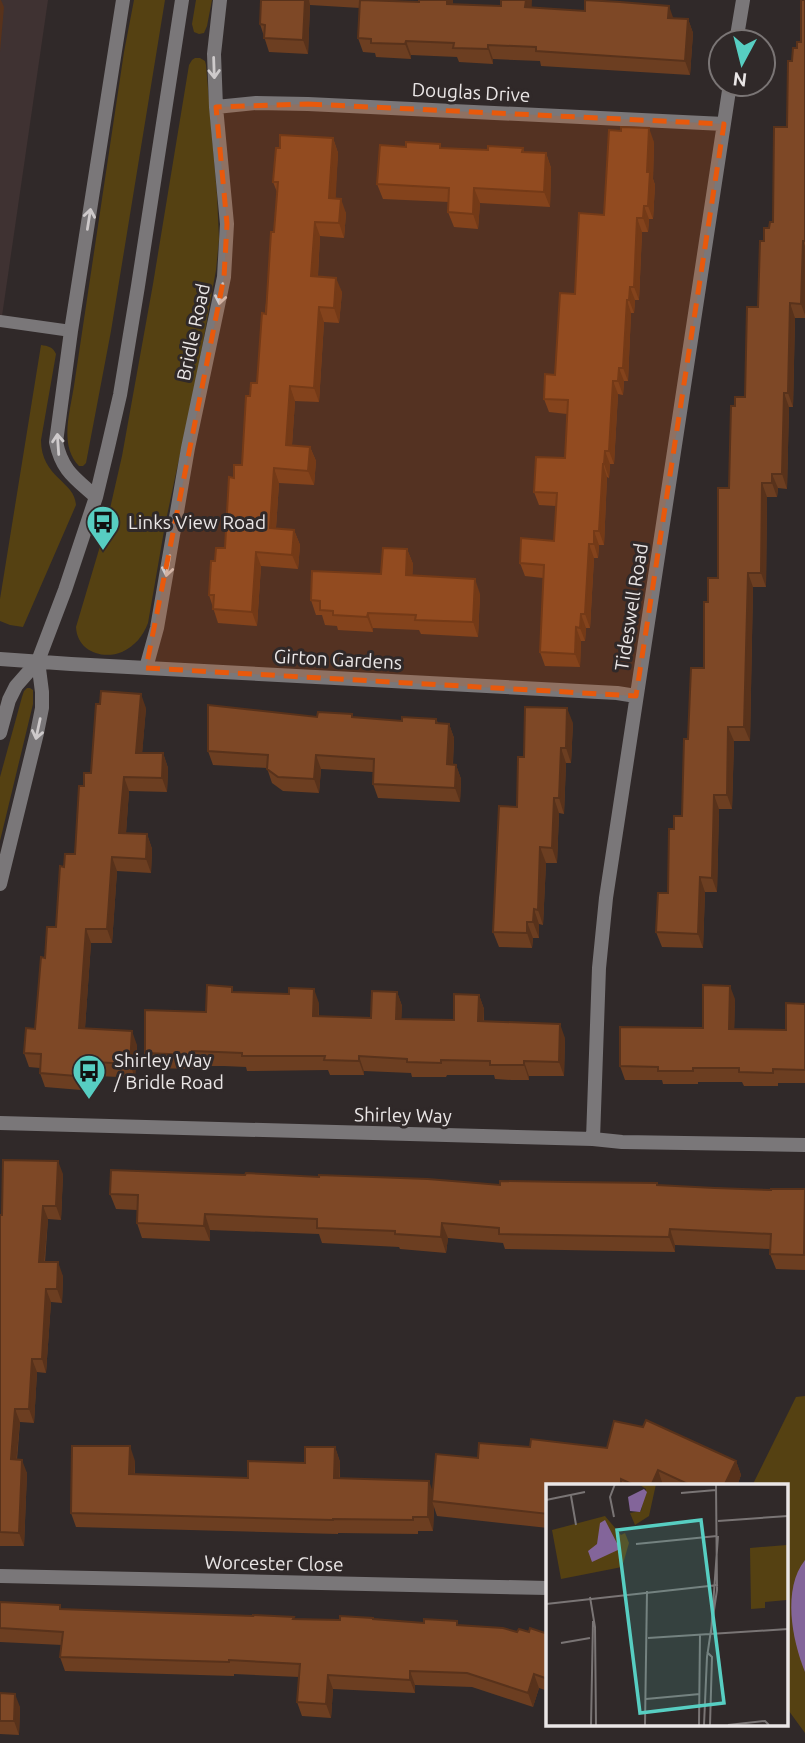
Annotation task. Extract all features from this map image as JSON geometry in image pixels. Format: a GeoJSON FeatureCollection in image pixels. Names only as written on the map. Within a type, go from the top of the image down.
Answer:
{"type":"FeatureCollection","features":[{"type":"Feature","properties":{"kind":"street"},"geometry":{"type":"LineString","coordinates":[[96,497],[66,470],[59,457],[56,442],[124,0]]}},
{"type":"Feature","properties":{"kind":"street"},"geometry":{"type":"LineString","coordinates":[[0,733],[9,700],[16,686],[38,661],[96,497],[120,395],[183,0]]}},
{"type":"Feature","properties":{"kind":"street","name":"Bridle Road"},"geometry":{"type":"LineString","coordinates":[[146,668],[157,628],[188,449],[224,277],[227,224],[214,54],[220,0]]}},
{"type":"Feature","properties":{"kind":"street"},"geometry":{"type":"LineString","coordinates":[[738,28],[743,0]]}},
{"type":"Feature","properties":{"kind":"street","name":"Tideswell Road"},"geometry":{"type":"LineString","coordinates":[[593,1139],[598,968],[606,898],[728,98]]}},
{"type":"Feature","properties":{"kind":"street","name":"Douglas Drive"},"geometry":{"type":"LineString","coordinates":[[216,107],[256,103],[308,104],[724,124]]}},
{"type":"Feature","properties":{"kind":"street"},"geometry":{"type":"LineString","coordinates":[[0,659],[38,661]]}},
{"type":"Feature","properties":{"kind":"street"},"geometry":{"type":"LineString","coordinates":[[0,884],[42,708],[38,661]]}},
{"type":"Feature","properties":{"kind":"street","name":"Girton Gardens"},"geometry":{"type":"LineString","coordinates":[[38,661],[636,696]]}},
{"type":"Feature","properties":{"kind":"street","name":"Shirley Way"},"geometry":{"type":"LineString","coordinates":[[0,1123],[805,1145]]}},
{"type":"Feature","properties":{"kind":"street","name":"Worcester Close"},"geometry":{"type":"LineString","coordinates":[[0,1576],[546,1588]]}},
{"type":"Feature","properties":{"kind":"lane"},"geometry":{"type":"LineString","coordinates":[[0,321],[71,331]]}},
{"type":"Feature","properties":{"kind":"highlighted area"},"geometry":{"type":"Polygon","coordinates":[[[308,104],[724,124],[636,696],[146,668],[224,277],[227,224],[216,107],[308,104]]]}},
{"type":"Feature","properties":{"kind":"shaded area"},"geometry":{"type":"Polygon","coordinates":[[[0,0],[48,0],[0,330],[0,0]]]}},
{"type":"Feature","properties":{"kind":"shaded area"},"geometry":{"type":"Polygon","coordinates":[[[134,0],[165,0],[111,331],[86,463],[79,466],[69,449],[69,417],[134,0]]]}},
{"type":"Feature","properties":{"kind":"shaded area"},"geometry":{"type":"Polygon","coordinates":[[[196,0],[212,0],[207,26],[204,33],[199,34],[194,32],[192,24],[196,0]]]}},
{"type":"Feature","properties":{"kind":"shaded area"},"geometry":{"type":"Polygon","coordinates":[[[195,58],[205,61],[206,65],[217,195],[219,239],[216,270],[148,623],[138,640],[127,650],[107,655],[99,654],[86,648],[77,635],[76,627],[106,526],[122,456],[189,65],[195,58]]]}},
{"type":"Feature","properties":{"kind":"shaded area"},"geometry":{"type":"Polygon","coordinates":[[[41,345],[50,347],[56,354],[41,440],[42,453],[52,471],[70,490],[76,505],[23,627],[0,621],[0,599],[41,345]]]}},
{"type":"Feature","properties":{"kind":"shaded area"},"geometry":{"type":"Polygon","coordinates":[[[27,688],[33,690],[33,704],[0,841],[0,777],[22,697],[27,688]]]}},
{"type":"Feature","properties":{"kind":"shaded area"},"geometry":{"type":"Polygon","coordinates":[[[805,1396],[805,1733],[788,1710],[788,1484],[753,1484],[796,1397],[805,1396]]]}},
{"type":"Feature","properties":{"kind":"shaded area"},"geometry":{"type":"Polygon","coordinates":[[[805,1560],[805,1672],[793,1630],[791,1600],[793,1585],[805,1560]]]}},
{"type":"Feature","properties":{"kind":"building"},"geometry":{"type":"Polygon","coordinates":[[[261,0],[305,0],[303,40],[264,38],[265,25],[260,24],[261,0]]]}},
{"type":"Feature","properties":{"kind":"building"},"geometry":{"type":"Polygon","coordinates":[[[360,0],[447,0],[447,4],[501,6],[501,0],[526,0],[525,7],[585,11],[585,0],[669,6],[668,18],[688,19],[685,61],[536,51],[536,47],[488,45],[488,49],[453,48],[454,43],[371,43],[371,39],[358,38],[360,0]]]}},
{"type":"Feature","properties":{"kind":"building"},"geometry":{"type":"Polygon","coordinates":[[[801,0],[805,0],[805,241],[801,304],[790,303],[788,393],[784,393],[782,474],[772,474],[772,483],[762,483],[761,573],[748,573],[744,727],[728,727],[727,795],[714,795],[712,878],[700,877],[698,934],[656,932],[658,893],[668,893],[669,829],[674,829],[674,816],[682,816],[684,739],[688,739],[691,668],[704,668],[704,602],[708,602],[708,578],[718,578],[718,488],[729,488],[731,406],[735,406],[735,397],[745,397],[747,307],[758,307],[760,241],[764,241],[764,228],[769,228],[770,222],[773,222],[774,127],[787,127],[788,61],[792,61],[793,48],[797,48],[797,42],[801,42],[801,0]]]}},
{"type":"Feature","properties":{"kind":"building"},"geometry":{"type":"Polygon","coordinates":[[[621,127],[649,128],[647,172],[650,172],[648,206],[644,206],[643,218],[637,218],[634,287],[630,287],[627,300],[623,368],[619,368],[618,381],[613,381],[609,451],[605,451],[603,464],[599,531],[594,531],[594,544],[589,544],[585,614],[581,614],[580,628],[576,627],[575,654],[540,652],[544,565],[520,563],[521,538],[554,541],[557,493],[534,492],[536,457],[565,458],[568,400],[544,399],[545,374],[555,375],[560,293],[575,294],[579,213],[604,215],[609,130],[621,131],[621,127]]]}},
{"type":"Feature","properties":{"kind":"building"},"geometry":{"type":"Polygon","coordinates":[[[280,135],[333,138],[329,198],[341,199],[339,223],[315,222],[311,276],[336,278],[334,308],[319,307],[314,388],[290,386],[286,445],[310,447],[308,471],[274,468],[270,528],[294,530],[292,555],[256,552],[252,612],[213,609],[214,595],[209,595],[211,561],[215,561],[216,548],[225,548],[229,477],[234,478],[234,465],[242,465],[246,396],[250,396],[251,383],[257,383],[262,313],[266,314],[271,232],[274,232],[278,182],[273,182],[280,135]]]}},
{"type":"Feature","properties":{"kind":"building"},"geometry":{"type":"Polygon","coordinates":[[[406,142],[440,144],[440,148],[488,150],[488,146],[523,148],[522,152],[546,153],[544,192],[474,188],[473,214],[448,212],[449,188],[377,184],[380,145],[406,147],[406,142]]]}},
{"type":"Feature","properties":{"kind":"building"},"geometry":{"type":"Polygon","coordinates":[[[383,548],[407,549],[406,575],[475,579],[473,622],[415,620],[416,615],[333,615],[333,611],[320,610],[320,601],[311,600],[312,571],[381,574],[383,548]]]}},
{"type":"Feature","properties":{"kind":"building"},"geometry":{"type":"Polygon","coordinates":[[[101,691],[141,694],[136,753],[163,753],[162,778],[124,777],[119,833],[147,834],[146,859],[112,857],[107,929],[86,929],[79,1028],[132,1031],[130,1064],[77,1061],[76,1076],[40,1073],[41,1054],[24,1053],[26,1028],[35,1029],[41,957],[45,958],[47,927],[56,927],[60,866],[64,867],[65,854],[75,854],[79,786],[84,786],[84,773],[91,773],[96,704],[100,704],[101,691]]]}},
{"type":"Feature","properties":{"kind":"building"},"geometry":{"type":"Polygon","coordinates":[[[208,705],[317,717],[318,712],[402,721],[402,717],[436,719],[436,723],[449,724],[447,764],[456,765],[455,788],[373,784],[374,759],[316,755],[314,779],[278,777],[267,769],[268,755],[208,751],[208,705]]]}},
{"type":"Feature","properties":{"kind":"building"},"geometry":{"type":"Polygon","coordinates":[[[525,707],[567,708],[566,748],[561,748],[559,798],[554,798],[552,848],[540,847],[538,910],[534,909],[533,922],[527,922],[527,933],[493,932],[499,806],[517,807],[518,757],[524,757],[525,707]]]}},
{"type":"Feature","properties":{"kind":"building"},"geometry":{"type":"Polygon","coordinates":[[[207,985],[232,987],[232,992],[289,994],[289,988],[314,989],[313,1016],[371,1018],[372,991],[397,992],[396,1019],[454,1020],[454,994],[479,995],[478,1021],[560,1024],[559,1062],[524,1061],[524,1065],[490,1065],[490,1061],[407,1062],[407,1059],[359,1056],[359,1061],[324,1060],[325,1056],[242,1056],[242,1053],[192,1051],[192,1055],[145,1053],[145,1010],[206,1012],[207,985]]]}},
{"type":"Feature","properties":{"kind":"building"},"geometry":{"type":"Polygon","coordinates":[[[703,985],[730,986],[729,1029],[786,1030],[786,1003],[805,1004],[805,1070],[773,1069],[773,1073],[739,1072],[739,1068],[658,1071],[658,1067],[620,1066],[620,1027],[703,1028],[703,985]]]}},
{"type":"Feature","properties":{"kind":"building"},"geometry":{"type":"Polygon","coordinates":[[[3,1160],[58,1161],[56,1206],[43,1206],[39,1262],[58,1262],[57,1289],[46,1289],[42,1359],[32,1359],[29,1409],[15,1409],[11,1459],[22,1460],[19,1533],[0,1532],[0,1215],[3,1160]]]}},
{"type":"Feature","properties":{"kind":"building"},"geometry":{"type":"Polygon","coordinates":[[[111,1170],[428,1179],[500,1185],[500,1181],[657,1183],[715,1188],[805,1189],[804,1255],[770,1254],[771,1234],[670,1229],[669,1237],[499,1234],[499,1228],[442,1223],[441,1237],[395,1234],[395,1231],[317,1228],[317,1219],[205,1214],[204,1226],[137,1223],[138,1195],[110,1194],[111,1170]]]}},
{"type":"Feature","properties":{"kind":"building"},"geometry":{"type":"Polygon","coordinates":[[[646,1420],[736,1461],[725,1484],[688,1484],[658,1470],[652,1484],[632,1484],[621,1479],[621,1484],[546,1484],[546,1514],[432,1501],[436,1454],[478,1458],[479,1443],[530,1447],[531,1439],[607,1448],[614,1421],[643,1427],[646,1420]]]}},
{"type":"Feature","properties":{"kind":"building"},"geometry":{"type":"Polygon","coordinates":[[[72,1446],[130,1446],[129,1474],[248,1478],[248,1461],[305,1463],[305,1447],[335,1447],[334,1478],[429,1481],[428,1517],[413,1517],[413,1520],[333,1520],[71,1513],[72,1446]]]}},
{"type":"Feature","properties":{"kind":"building"},"geometry":{"type":"Polygon","coordinates":[[[0,1602],[60,1605],[60,1609],[253,1615],[294,1617],[293,1619],[340,1620],[340,1616],[424,1623],[424,1619],[457,1621],[457,1625],[503,1628],[517,1632],[519,1629],[529,1632],[530,1628],[546,1633],[546,1678],[534,1674],[528,1693],[467,1673],[410,1671],[410,1680],[328,1675],[326,1704],[297,1702],[300,1664],[60,1657],[63,1632],[0,1628],[0,1602]]]}},
{"type":"Feature","properties":{"kind":"building"},"geometry":{"type":"Polygon","coordinates":[[[0,1693],[15,1694],[14,1721],[0,1721],[0,1693]]]}},
{"type":"Feature","properties":{"kind":"place","name":"Links View Road"},"geometry":{"type":"Point","coordinates":[103,552]}},
{"type":"Feature","properties":{"kind":"place","name":"Shirley Way / Bridle Road"},"geometry":{"type":"Point","coordinates":[89,1101]}}]}
